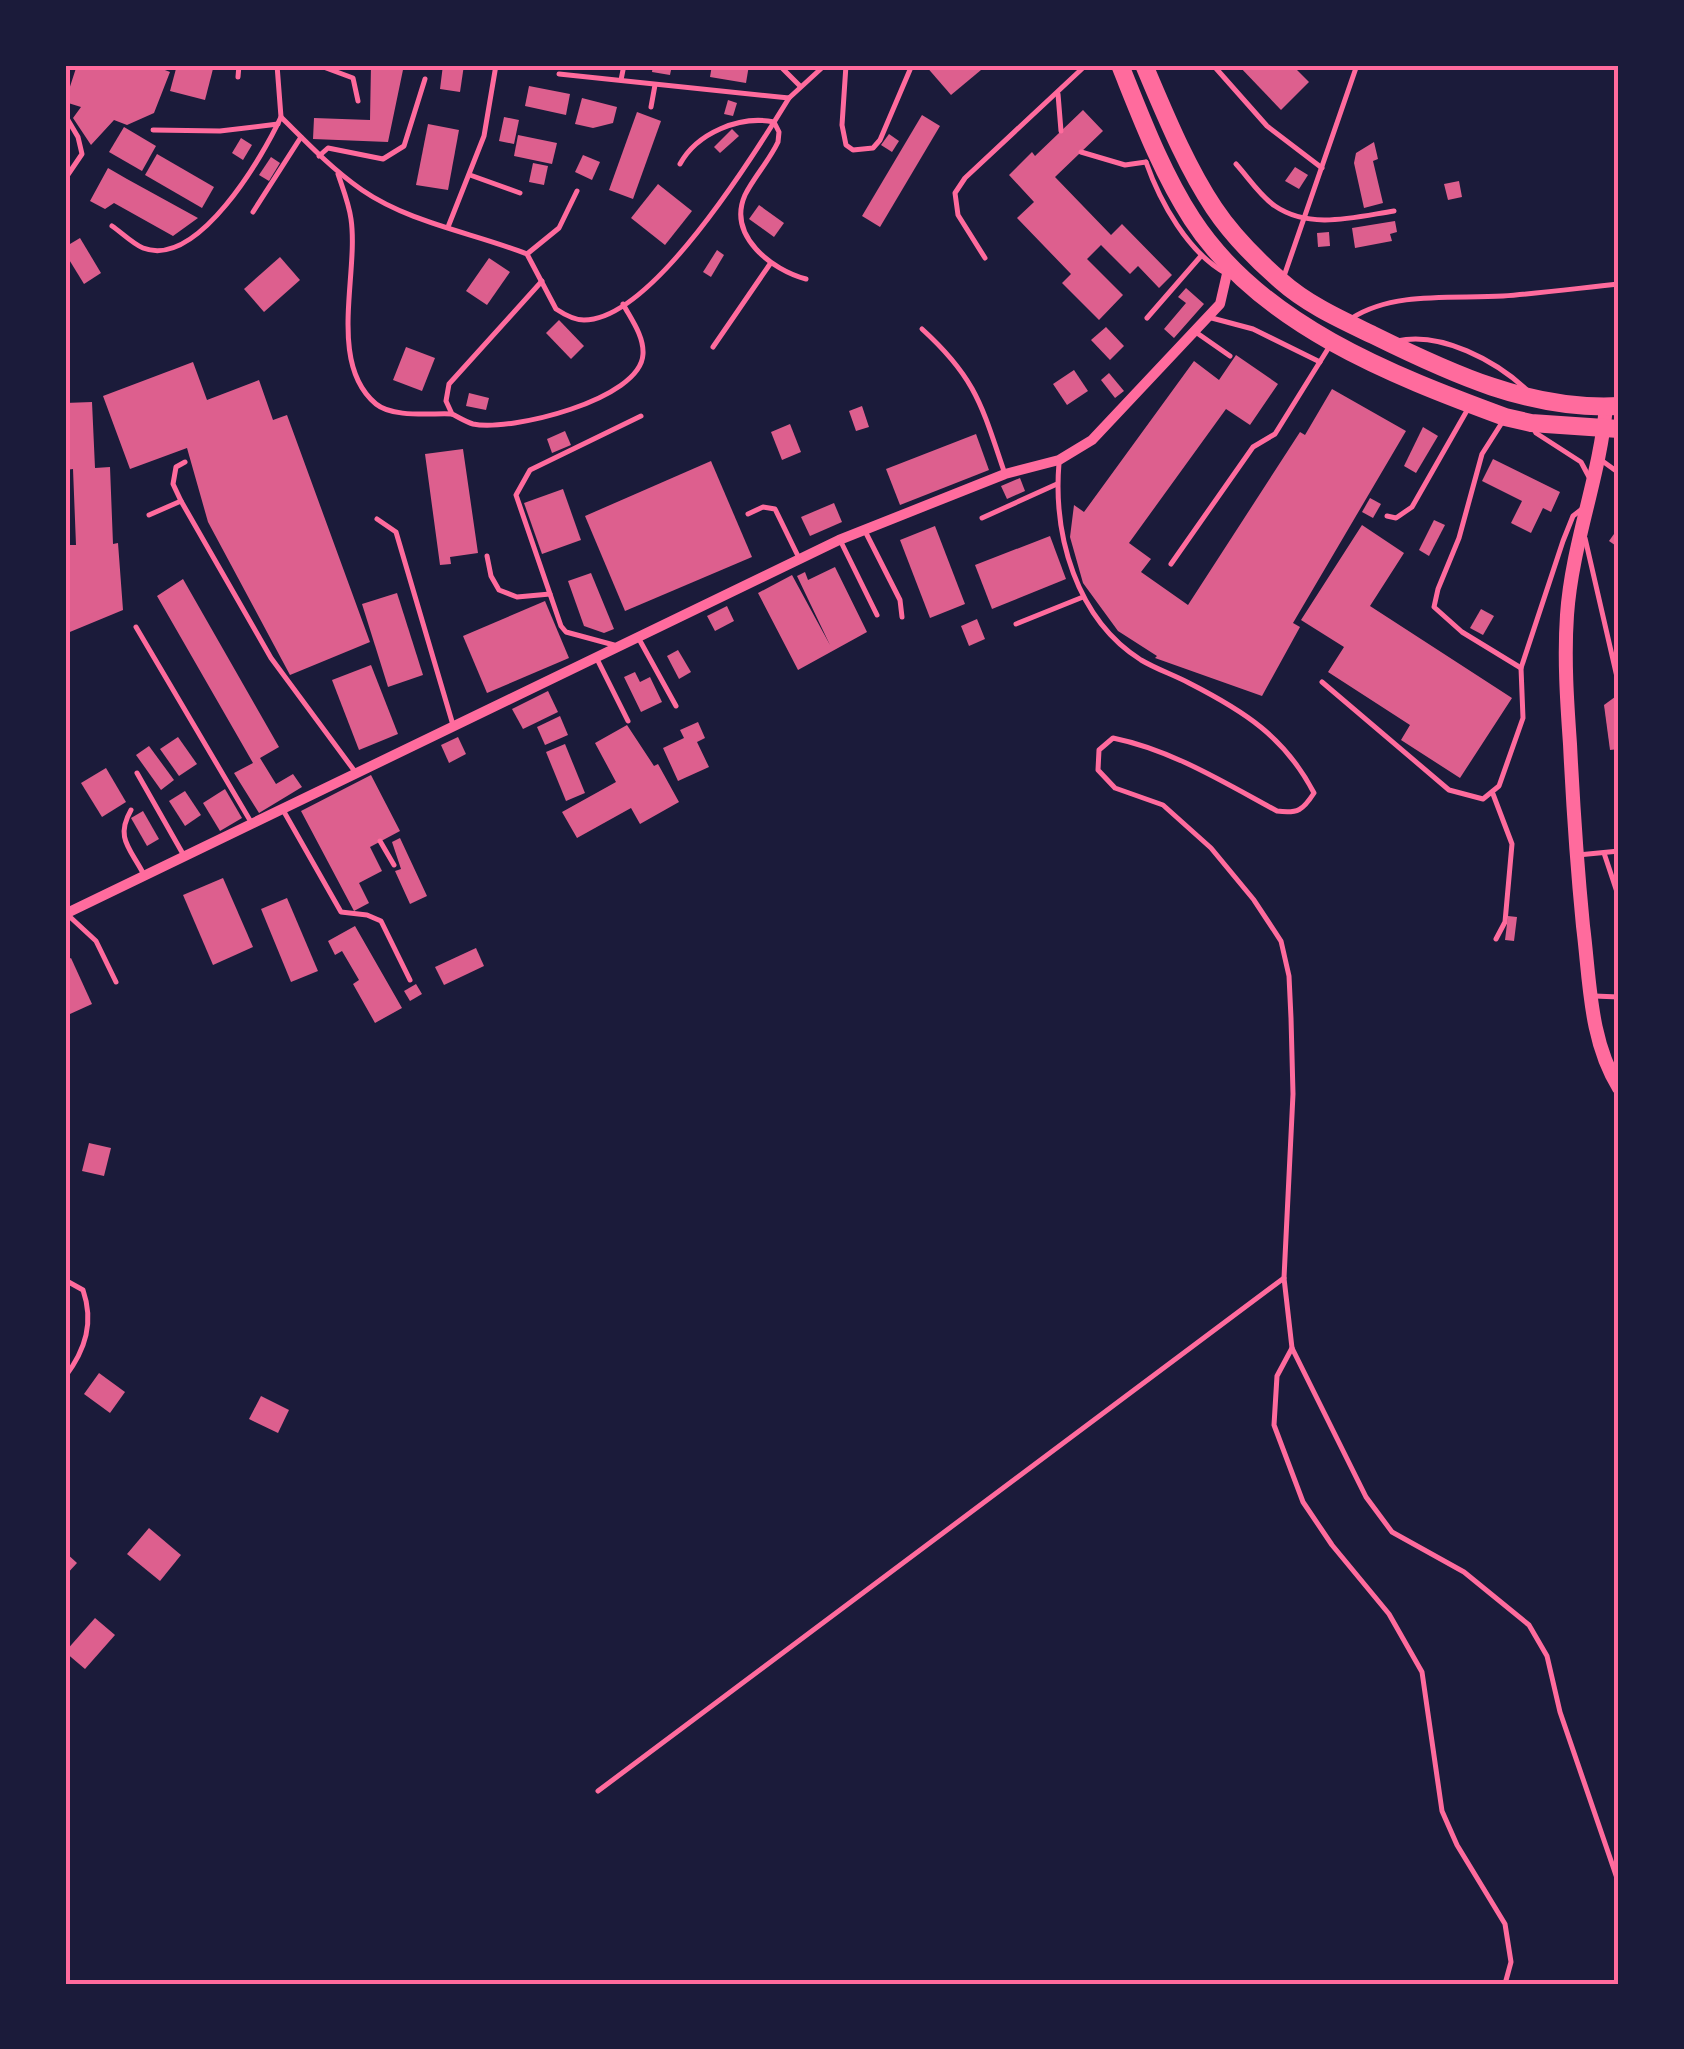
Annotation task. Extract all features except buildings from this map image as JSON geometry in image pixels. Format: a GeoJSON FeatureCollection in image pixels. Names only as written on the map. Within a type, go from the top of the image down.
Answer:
{"type":"FeatureCollection","features":[{"type":"Feature","properties":{"kind":"main road"},"geometry":{"type":"LineString","coordinates":[[1120,65],[1152,159],[1228,270],[1276,307],[1332,342],[1505,418],[1531,424],[1612,429]]}},
{"type":"Feature","properties":{"kind":"main road"},"geometry":{"type":"LineString","coordinates":[[1144,65],[1180,149],[1215,209],[1282,282],[1346,322],[1498,389],[1536,400],[1613,406]]}},
{"type":"Feature","properties":{"kind":"street"},"geometry":{"type":"LineString","coordinates":[[66,914],[840,540],[1004,474],[1060,460],[1092,440],[1208,317],[1224,296],[1228,270]]}},
{"type":"Feature","properties":{"kind":"street"},"geometry":{"type":"LineString","coordinates":[[1613,406],[1612,429],[1583,514],[1567,616],[1567,695],[1576,855],[1592,996],[1598,1041],[1619,1088]]}},
{"type":"Feature","properties":{"kind":"lane"},"geometry":{"type":"LineString","coordinates":[[238,65],[238,78]]}},
{"type":"Feature","properties":{"kind":"lane"},"geometry":{"type":"LineString","coordinates":[[112,226],[144,248],[160,250],[180,245],[205,228],[226,207],[280,120],[277,65]]}},
{"type":"Feature","properties":{"kind":"lane"},"geometry":{"type":"LineString","coordinates":[[318,65],[353,78],[358,100]]}},
{"type":"Feature","properties":{"kind":"lane"},"geometry":{"type":"LineString","coordinates":[[448,227],[484,136],[496,65]]}},
{"type":"Feature","properties":{"kind":"lane"},"geometry":{"type":"LineString","coordinates":[[621,80],[624,65]]}},
{"type":"Feature","properties":{"kind":"lane"},"geometry":{"type":"LineString","coordinates":[[780,65],[800,86]]}},
{"type":"Feature","properties":{"kind":"lane"},"geometry":{"type":"LineString","coordinates":[[280,120],[364,192],[391,206],[528,254],[556,309],[582,320],[596,318],[624,304],[682,254],[789,98],[825,65]]}},
{"type":"Feature","properties":{"kind":"lane"},"geometry":{"type":"LineString","coordinates":[[846,65],[842,125],[846,145],[853,150],[873,148],[880,140],[912,65]]}},
{"type":"Feature","properties":{"kind":"lane"},"geometry":{"type":"LineString","coordinates":[[985,258],[958,215],[955,193],[965,178],[1086,65]]}},
{"type":"Feature","properties":{"kind":"lane"},"geometry":{"type":"LineString","coordinates":[[1212,65],[1267,126],[1322,168]]}},
{"type":"Feature","properties":{"kind":"lane"},"geometry":{"type":"LineString","coordinates":[[1282,282],[1357,65]]}},
{"type":"Feature","properties":{"kind":"lane"},"geometry":{"type":"LineString","coordinates":[[559,74],[789,98]]}},
{"type":"Feature","properties":{"kind":"lane"},"geometry":{"type":"LineString","coordinates":[[319,156],[328,148],[383,159],[404,146],[426,79]]}},
{"type":"Feature","properties":{"kind":"lane"},"geometry":{"type":"LineString","coordinates":[[651,107],[655,85]]}},
{"type":"Feature","properties":{"kind":"lane"},"geometry":{"type":"LineString","coordinates":[[1058,94],[1061,131]]}},
{"type":"Feature","properties":{"kind":"lane"},"geometry":{"type":"LineString","coordinates":[[65,115],[78,137],[82,154],[65,180]]}},
{"type":"Feature","properties":{"kind":"lane"},"geometry":{"type":"LineString","coordinates":[[680,164],[686,152],[720,130],[752,118],[774,122]]}},
{"type":"Feature","properties":{"kind":"lane"},"geometry":{"type":"LineString","coordinates":[[154,130],[220,131],[280,120]]}},
{"type":"Feature","properties":{"kind":"lane"},"geometry":{"type":"LineString","coordinates":[[774,122],[778,142],[743,199],[742,225],[746,236],[770,264],[806,279]]}},
{"type":"Feature","properties":{"kind":"lane"},"geometry":{"type":"LineString","coordinates":[[253,212],[301,138]]}},
{"type":"Feature","properties":{"kind":"lane"},"geometry":{"type":"LineString","coordinates":[[1081,152],[1125,164],[1152,159],[1154,185],[1201,256],[1228,270]]}},
{"type":"Feature","properties":{"kind":"lane"},"geometry":{"type":"LineString","coordinates":[[1236,164],[1274,206],[1304,220],[1394,210]]}},
{"type":"Feature","properties":{"kind":"lane"},"geometry":{"type":"LineString","coordinates":[[338,171],[351,220],[349,342],[356,379],[378,406],[405,412],[452,414],[473,424],[514,424],[574,409],[618,387],[640,368],[640,334],[624,304]]}},
{"type":"Feature","properties":{"kind":"lane"},"geometry":{"type":"LineString","coordinates":[[470,175],[520,193]]}},
{"type":"Feature","properties":{"kind":"lane"},"geometry":{"type":"LineString","coordinates":[[528,254],[559,228],[577,190]]}},
{"type":"Feature","properties":{"kind":"lane"},"geometry":{"type":"LineString","coordinates":[[1147,318],[1201,256]]}},
{"type":"Feature","properties":{"kind":"lane"},"geometry":{"type":"LineString","coordinates":[[713,347],[770,264]]}},
{"type":"Feature","properties":{"kind":"lane"},"geometry":{"type":"LineString","coordinates":[[452,414],[446,401],[450,384],[542,281]]}},
{"type":"Feature","properties":{"kind":"lane"},"geometry":{"type":"LineString","coordinates":[[1346,322],[1371,306],[1398,302],[1619,284]]}},
{"type":"Feature","properties":{"kind":"lane"},"geometry":{"type":"LineString","coordinates":[[1208,317],[1253,329],[1320,362]]}},
{"type":"Feature","properties":{"kind":"lane"},"geometry":{"type":"LineString","coordinates":[[922,329],[964,372],[980,400],[1004,474]]}},
{"type":"Feature","properties":{"kind":"lane"},"geometry":{"type":"LineString","coordinates":[[1194,331],[1230,356]]}},
{"type":"Feature","properties":{"kind":"lane"},"geometry":{"type":"LineString","coordinates":[[1171,564],[1253,446],[1275,434],[1332,342]]}},
{"type":"Feature","properties":{"kind":"lane"},"geometry":{"type":"LineString","coordinates":[[1387,516],[1396,518],[1412,507],[1470,404]]}},
{"type":"Feature","properties":{"kind":"lane"},"geometry":{"type":"LineString","coordinates":[[622,647],[566,632],[516,505],[519,485],[530,470],[641,416]]}},
{"type":"Feature","properties":{"kind":"lane"},"geometry":{"type":"LineString","coordinates":[[1505,418],[1482,454],[1459,538],[1434,607],[1462,632],[1521,668]]}},
{"type":"Feature","properties":{"kind":"lane"},"geometry":{"type":"LineString","coordinates":[[1531,424],[1536,433],[1581,462],[1592,483]]}},
{"type":"Feature","properties":{"kind":"lane"},"geometry":{"type":"LineString","coordinates":[[1599,459],[1619,472]]}},
{"type":"Feature","properties":{"kind":"lane"},"geometry":{"type":"LineString","coordinates":[[1060,460],[1058,484],[1066,549],[1083,597],[1108,634],[1141,660],[1193,685],[1280,741],[1300,766],[1314,793],[1303,810],[1292,814],[1277,811],[1181,760],[1146,747],[1113,738],[1098,750],[1098,770],[1114,788],[1163,805],[1211,848],[1254,900],[1281,941],[1288,976],[1292,1094],[1284,1278],[1292,1348],[1366,1497],[1392,1532],[1464,1572],[1529,1625],[1547,1656],[1560,1712],[1619,1884]]}},
{"type":"Feature","properties":{"kind":"lane"},"geometry":{"type":"LineString","coordinates":[[185,462],[176,467],[173,484],[181,501],[270,658],[352,778]]}},
{"type":"Feature","properties":{"kind":"lane"},"geometry":{"type":"LineString","coordinates":[[982,518],[1058,484]]}},
{"type":"Feature","properties":{"kind":"lane"},"geometry":{"type":"LineString","coordinates":[[149,514],[181,501]]}},
{"type":"Feature","properties":{"kind":"lane"},"geometry":{"type":"LineString","coordinates":[[748,514],[763,507],[776,509],[799,559]]}},
{"type":"Feature","properties":{"kind":"lane"},"geometry":{"type":"LineString","coordinates":[[1322,682],[1449,790],[1483,799],[1493,794],[1522,718],[1521,668],[1563,540],[1574,516],[1583,514],[1617,677]]}},
{"type":"Feature","properties":{"kind":"lane"},"geometry":{"type":"LineString","coordinates":[[377,519],[396,532],[453,725]]}},
{"type":"Feature","properties":{"kind":"lane"},"geometry":{"type":"LineString","coordinates":[[864,530],[900,600],[902,618]]}},
{"type":"Feature","properties":{"kind":"lane"},"geometry":{"type":"LineString","coordinates":[[840,540],[877,615]]}},
{"type":"Feature","properties":{"kind":"lane"},"geometry":{"type":"LineString","coordinates":[[487,556],[499,590],[517,596],[550,594]]}},
{"type":"Feature","properties":{"kind":"lane"},"geometry":{"type":"LineString","coordinates":[[1016,624],[1083,597]]}},
{"type":"Feature","properties":{"kind":"lane"},"geometry":{"type":"LineString","coordinates":[[136,627],[252,824]]}},
{"type":"Feature","properties":{"kind":"lane"},"geometry":{"type":"LineString","coordinates":[[640,639],[676,706]]}},
{"type":"Feature","properties":{"kind":"lane"},"geometry":{"type":"LineString","coordinates":[[597,659],[628,721]]}},
{"type":"Feature","properties":{"kind":"lane"},"geometry":{"type":"LineString","coordinates":[[137,773],[185,856]]}},
{"type":"Feature","properties":{"kind":"lane"},"geometry":{"type":"LineString","coordinates":[[1493,794],[1512,844],[1505,922],[1496,939]]}},
{"type":"Feature","properties":{"kind":"lane"},"geometry":{"type":"LineString","coordinates":[[131,810],[122,825],[124,837],[145,876]]}},
{"type":"Feature","properties":{"kind":"lane"},"geometry":{"type":"LineString","coordinates":[[282,810],[341,912],[381,921],[410,980]]}},
{"type":"Feature","properties":{"kind":"lane"},"geometry":{"type":"LineString","coordinates":[[380,842],[394,865]]}},
{"type":"Feature","properties":{"kind":"lane"},"geometry":{"type":"LineString","coordinates":[[1576,855],[1619,851]]}},
{"type":"Feature","properties":{"kind":"lane"},"geometry":{"type":"LineString","coordinates":[[1604,853],[1619,898]]}},
{"type":"Feature","properties":{"kind":"lane"},"geometry":{"type":"LineString","coordinates":[[66,914],[96,941],[116,982]]}},
{"type":"Feature","properties":{"kind":"lane"},"geometry":{"type":"LineString","coordinates":[[1592,996],[1619,997]]}},
{"type":"Feature","properties":{"kind":"lane"},"geometry":{"type":"LineString","coordinates":[[598,1791],[1284,1278]]}},
{"type":"Feature","properties":{"kind":"lane"},"geometry":{"type":"LineString","coordinates":[[65,1280],[83,1290],[90,1312],[86,1340],[65,1376]]}},
{"type":"Feature","properties":{"kind":"lane"},"geometry":{"type":"LineString","coordinates":[[1292,1348],[1277,1376],[1274,1425],[1303,1502],[1332,1545],[1389,1614],[1422,1672],[1442,1810],[1456,1845],[1505,1924],[1510,1962],[1505,1984]]}}]}
